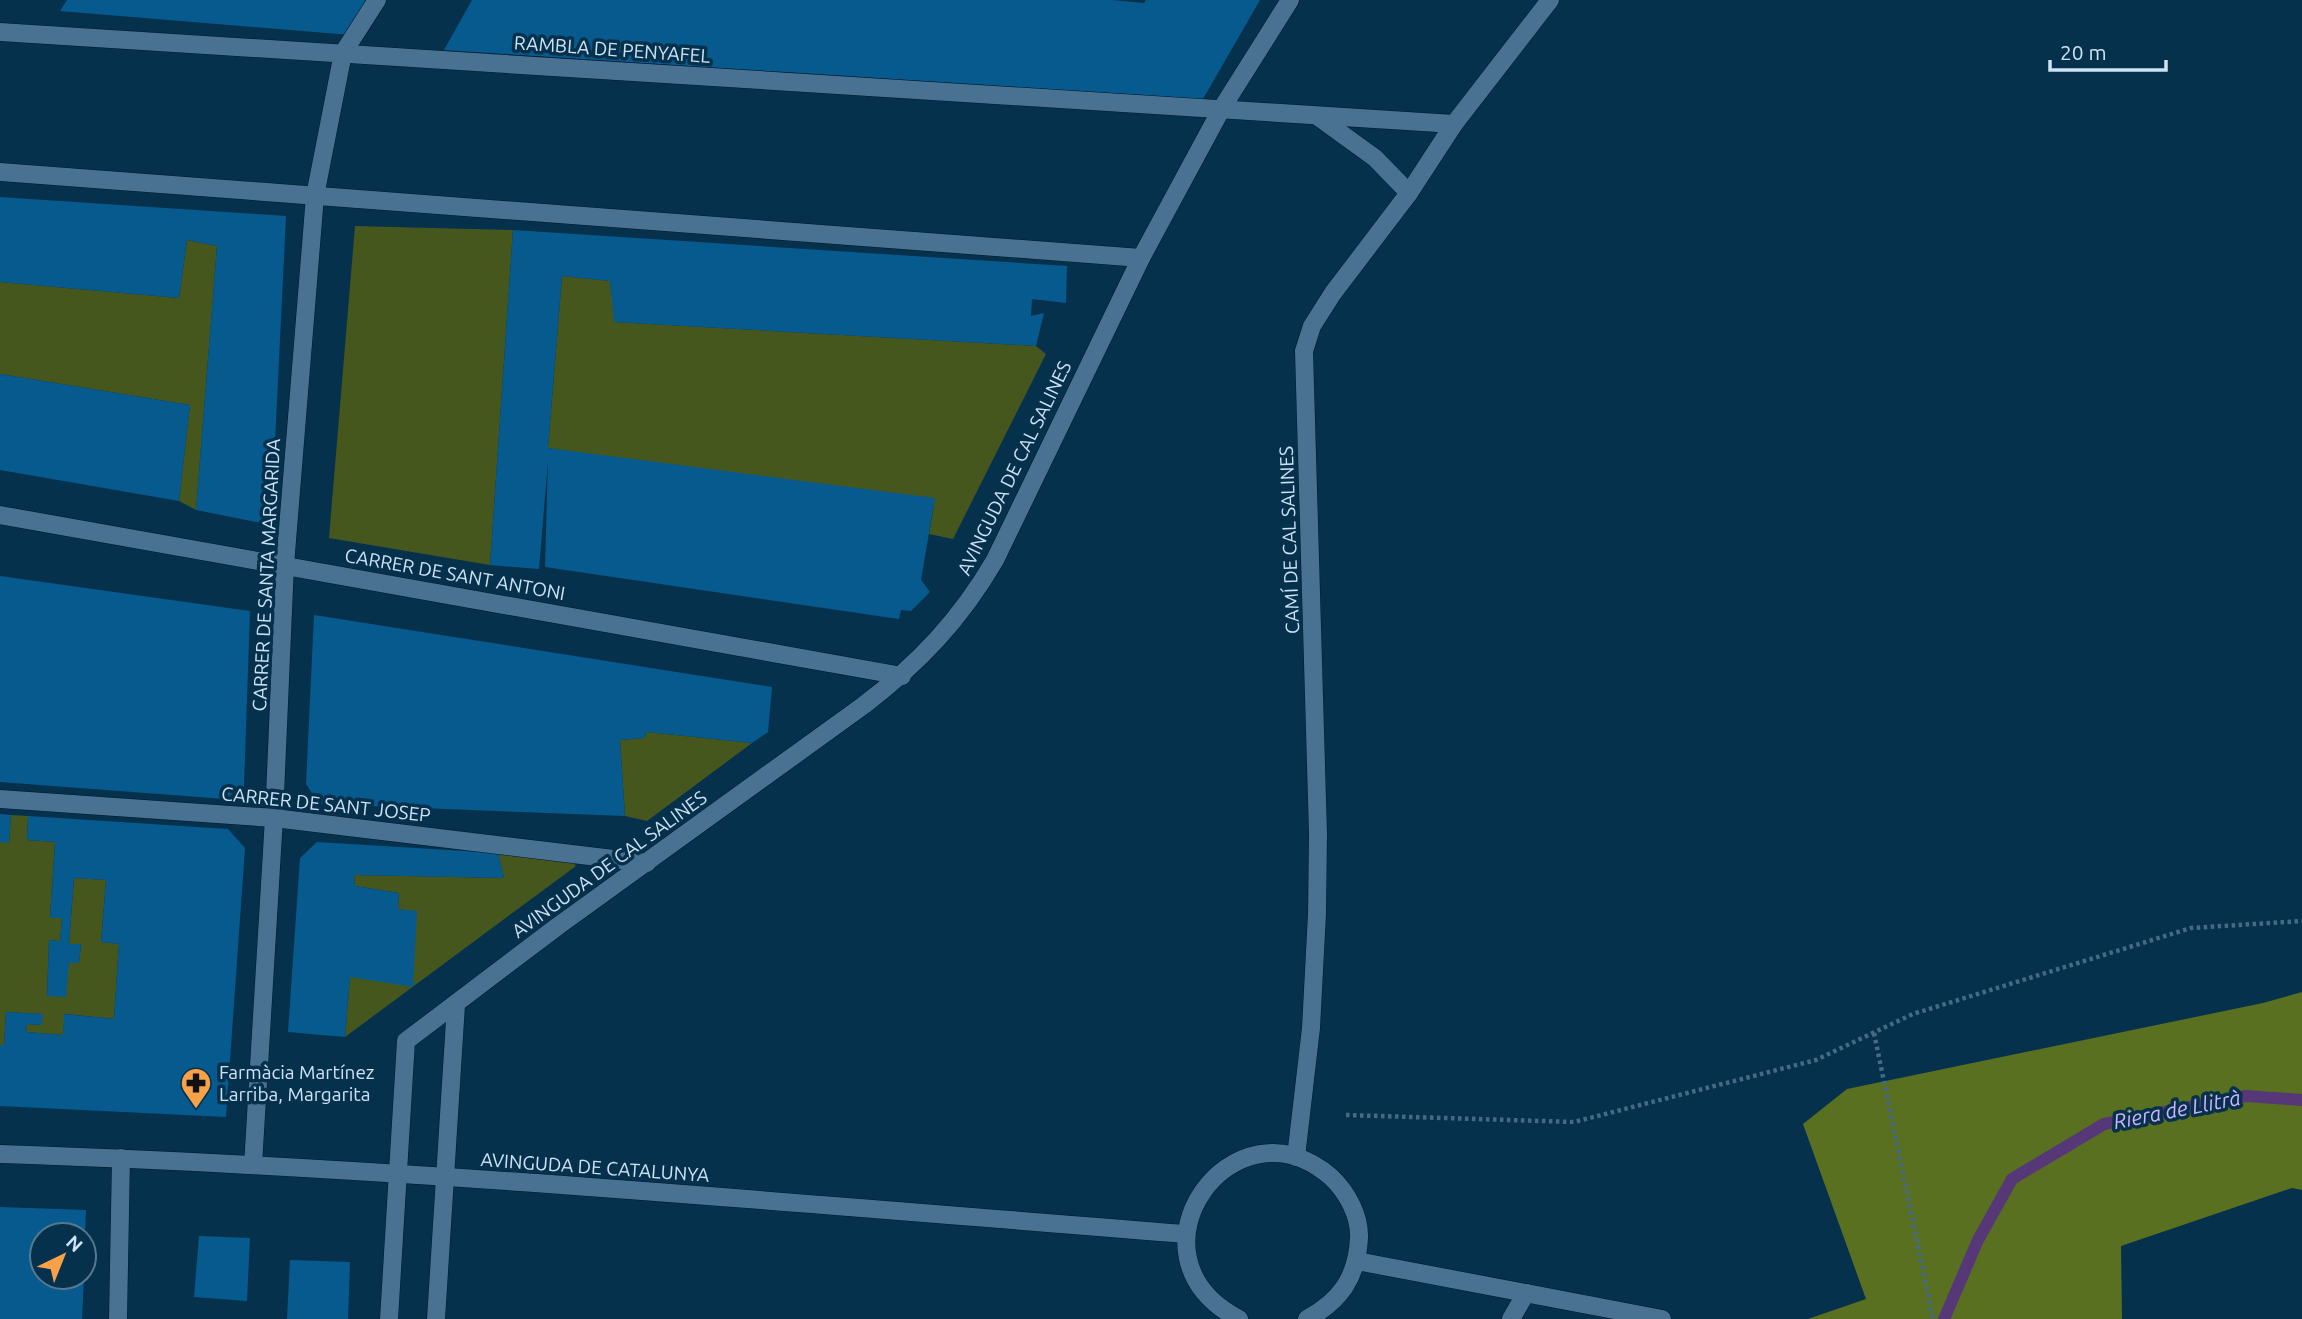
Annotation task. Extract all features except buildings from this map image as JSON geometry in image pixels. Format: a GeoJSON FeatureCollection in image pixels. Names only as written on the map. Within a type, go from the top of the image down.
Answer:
{"type":"FeatureCollection","features":[{"type":"Feature","properties":{"kind":"street","name":"CARRER DE SANTA MARGARIDA"},"geometry":{"type":"LineString","coordinates":[[253,1165],[274,818],[285,565],[315,196],[343,53],[377,0]]}},
{"type":"Feature","properties":{"kind":"street","name":"AVINGUDA DE CAL SALINES"},"geometry":{"type":"LineString","coordinates":[[398,1174],[406,1041],[558,926],[902,676],[936,643],[961,612],[995,560],[1140,258],[1222,108],[1290,0]]}},
{"type":"Feature","properties":{"kind":"street","name":"CAMÍ DE CAL SALINES"},"geometry":{"type":"LineString","coordinates":[[1296,1157],[1311,1028],[1318,834],[1304,351],[1312,326],[1333,293],[1409,193],[1454,124],[1550,0]]}},
{"type":"Feature","properties":{"kind":"street","name":"RAMBLA DE PENYAFEL"},"geometry":{"type":"LineString","coordinates":[[0,32],[1454,124]]}},
{"type":"Feature","properties":{"kind":"street"},"geometry":{"type":"LineString","coordinates":[[1317,116],[1375,158],[1409,193]]}},
{"type":"Feature","properties":{"kind":"street"},"geometry":{"type":"LineString","coordinates":[[0,172],[1140,258]]}},
{"type":"Feature","properties":{"kind":"street","name":"CARRER DE SANT ANTONI"},"geometry":{"type":"LineString","coordinates":[[0,515],[902,676]]}},
{"type":"Feature","properties":{"kind":"street","name":"CARRER DE SANT JOSEP"},"geometry":{"type":"LineString","coordinates":[[0,799],[274,818],[647,863]]}},
{"type":"Feature","properties":{"kind":"street"},"geometry":{"type":"LineString","coordinates":[[436,1319],[456,1004]]}},
{"type":"Feature","properties":{"kind":"street","name":"AVINGUDA DE CATALUNYA"},"geometry":{"type":"LineString","coordinates":[[0,1154],[445,1176],[1186,1234]]}},
{"type":"Feature","properties":{"kind":"street"},"geometry":{"type":"LineString","coordinates":[[1239,1319],[1220,1309],[1201,1288],[1189,1262],[1186,1234],[1192,1209],[1204,1187],[1223,1169],[1246,1158],[1270,1154],[1296,1157],[1320,1168],[1340,1185],[1354,1209],[1359,1235],[1357,1261],[1345,1287],[1327,1308],[1307,1319]]}},
{"type":"Feature","properties":{"kind":"street"},"geometry":{"type":"LineString","coordinates":[[118,1319],[121,1158]]}},
{"type":"Feature","properties":{"kind":"street"},"geometry":{"type":"LineString","coordinates":[[389,1319],[398,1174]]}},
{"type":"Feature","properties":{"kind":"street"},"geometry":{"type":"LineString","coordinates":[[1357,1261],[1662,1319]]}},
{"type":"Feature","properties":{"kind":"street"},"geometry":{"type":"LineString","coordinates":[[1511,1319],[1526,1293]]}},
{"type":"Feature","properties":{"kind":"path"},"geometry":{"type":"LineString","coordinates":[[1346,1115],[1574,1122],[1816,1060],[1913,1014],[2191,928],[2302,921]]}},
{"type":"Feature","properties":{"kind":"path"},"geometry":{"type":"LineString","coordinates":[[1874,1033],[1933,1319]]}},
{"type":"Feature","properties":{"kind":"green space"},"geometry":{"type":"Polygon","coordinates":[[[355,226],[513,230],[490,565],[329,538],[355,226]]]}},
{"type":"Feature","properties":{"kind":"green space"},"geometry":{"type":"Polygon","coordinates":[[[187,240],[217,246],[196,510],[179,501],[190,405],[0,374],[0,282],[179,298],[187,240]]]}},
{"type":"Feature","properties":{"kind":"green space"},"geometry":{"type":"Polygon","coordinates":[[[562,276],[610,281],[615,322],[1036,346],[1046,354],[953,539],[929,534],[934,505],[548,448],[562,276]]]}},
{"type":"Feature","properties":{"kind":"green space"},"geometry":{"type":"Polygon","coordinates":[[[647,732],[752,743],[647,821],[625,816],[620,740],[644,738],[647,732]]]}},
{"type":"Feature","properties":{"kind":"green space"},"geometry":{"type":"Polygon","coordinates":[[[11,815],[28,816],[27,840],[55,842],[50,917],[62,918],[60,941],[49,940],[47,996],[69,963],[79,963],[81,945],[69,944],[74,878],[106,880],[101,942],[119,944],[114,1019],[65,1014],[63,1035],[26,1032],[27,1024],[42,1025],[42,1014],[6,1012],[4,1045],[0,1045],[0,842],[9,842],[11,815]]]}},
{"type":"Feature","properties":{"kind":"green space"},"geometry":{"type":"Polygon","coordinates":[[[498,853],[571,859],[576,866],[345,1037],[350,977],[417,912],[398,909],[399,893],[355,886],[354,875],[504,878],[498,853]]]}},
{"type":"Feature","properties":{"kind":"green space"},"geometry":{"type":"Polygon","coordinates":[[[2302,992],[2302,1190],[2292,1188],[2121,1246],[2122,1319],[1808,1319],[1866,1299],[1803,1124],[1847,1089],[2263,1003],[2302,992]]]}},
{"type":"Feature","properties":{"kind":"waterway","name":"Riera de Llitrà"},"geometry":{"type":"LineString","coordinates":[[1944,1319],[1978,1240],[2012,1179],[2104,1124],[2246,1096],[2302,1100]]}},
{"type":"Feature","properties":{"kind":"place","name":"Farmàcia Martínez Larriba, Margarita"},"geometry":{"type":"Point","coordinates":[196,1110]}}]}
